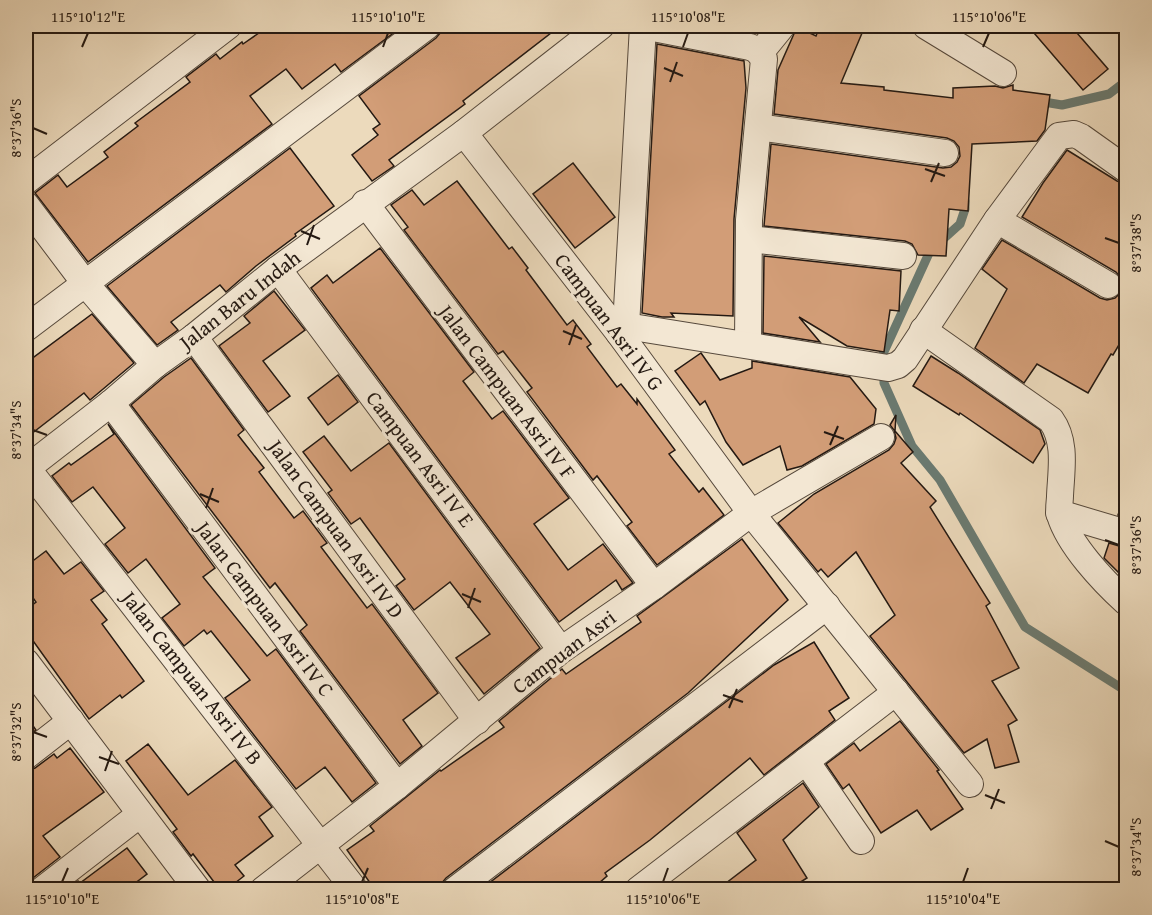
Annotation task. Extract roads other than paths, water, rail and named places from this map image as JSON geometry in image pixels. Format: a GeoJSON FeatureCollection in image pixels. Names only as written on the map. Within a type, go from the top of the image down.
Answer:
{"type":"FeatureCollection","features":[{"type":"Feature","properties":{"kind":"street"},"geometry":{"type":"LineString","coordinates":[[26,181],[228,26]]}},
{"type":"Feature","properties":{"kind":"street"},"geometry":{"type":"LineString","coordinates":[[26,328],[84,282],[427,26]]}},
{"type":"Feature","properties":{"kind":"street","name":"Jalan Baru Indah"},"geometry":{"type":"LineString","coordinates":[[26,468],[111,404],[155,365],[194,337],[278,269],[365,203],[464,133],[601,26]]}},
{"type":"Feature","properties":{"kind":"street"},"geometry":{"type":"LineString","coordinates":[[748,344],[749,239],[765,63],[760,52],[750,47],[643,26],[623,330],[748,344],[888,368],[898,365],[906,359],[997,220],[1059,136],[1074,134],[1082,137],[1126,169]]}},
{"type":"Feature","properties":{"kind":"street"},"geometry":{"type":"LineString","coordinates":[[760,52],[782,26]]}},
{"type":"Feature","properties":{"kind":"street"},"geometry":{"type":"LineString","coordinates":[[926,26],[1003,73]]}},
{"type":"Feature","properties":{"kind":"street"},"geometry":{"type":"LineString","coordinates":[[758,127],[945,153]]}},
{"type":"Feature","properties":{"kind":"street","name":"Campuan Asri IV G"},"geometry":{"type":"LineString","coordinates":[[464,133],[623,330],[751,513],[970,784]]}},
{"type":"Feature","properties":{"kind":"street","name":"Jalan Campuan Asri IV F"},"geometry":{"type":"LineString","coordinates":[[365,203],[652,584]]}},
{"type":"Feature","properties":{"kind":"street"},"geometry":{"type":"LineString","coordinates":[[26,205],[84,282],[155,365]]}},
{"type":"Feature","properties":{"kind":"street"},"geometry":{"type":"LineString","coordinates":[[997,220],[1108,285]]}},
{"type":"Feature","properties":{"kind":"street"},"geometry":{"type":"LineString","coordinates":[[749,239],[903,256]]}},
{"type":"Feature","properties":{"kind":"street","name":"Campuan Asri IV E"},"geometry":{"type":"LineString","coordinates":[[278,269],[561,650]]}},
{"type":"Feature","properties":{"kind":"street"},"geometry":{"type":"LineString","coordinates":[[923,330],[1051,420],[1058,430],[1061,445],[1059,513],[1075,545],[1126,602]]}},
{"type":"Feature","properties":{"kind":"street","name":"Jalan Campuan Asri IV D"},"geometry":{"type":"LineString","coordinates":[[194,337],[477,721]]}},
{"type":"Feature","properties":{"kind":"street","name":"Jalan Campuan Asri IV C"},"geometry":{"type":"LineString","coordinates":[[111,404],[397,786]]}},
{"type":"Feature","properties":{"kind":"street","name":"Campuan Asri"},"geometry":{"type":"LineString","coordinates":[[263,890],[397,786],[561,650],[751,513],[881,437]]}},
{"type":"Feature","properties":{"kind":"street","name":"Jalan Campuan Asri IV B"},"geometry":{"type":"LineString","coordinates":[[26,468],[355,890]]}},
{"type":"Feature","properties":{"kind":"street"},"geometry":{"type":"LineString","coordinates":[[1059,513],[1126,533]]}},
{"type":"Feature","properties":{"kind":"street"},"geometry":{"type":"LineString","coordinates":[[455,890],[827,606]]}},
{"type":"Feature","properties":{"kind":"street"},"geometry":{"type":"LineString","coordinates":[[26,662],[198,890]]}},
{"type":"Feature","properties":{"kind":"street"},"geometry":{"type":"LineString","coordinates":[[638,890],[896,692]]}},
{"type":"Feature","properties":{"kind":"street"},"geometry":{"type":"LineString","coordinates":[[26,756],[71,721]]}},
{"type":"Feature","properties":{"kind":"street"},"geometry":{"type":"LineString","coordinates":[[806,760],[861,841]]}},
{"type":"Feature","properties":{"kind":"street"},"geometry":{"type":"LineString","coordinates":[[42,890],[139,814]]}},
{"type":"Feature","properties":{"kind":"waterway"},"geometry":{"type":"LineString","coordinates":[[1038,101],[1062,105],[1109,94],[1126,81]]}},
{"type":"Feature","properties":{"kind":"waterway"},"geometry":{"type":"LineString","coordinates":[[965,201],[960,224],[930,251],[883,354],[884,383],[912,446],[940,480],[1025,627],[1126,691]]}},
{"type":"Feature","properties":{"kind":"waterway"},"geometry":{"type":"LineString","coordinates":[[1121,890],[1126,887]]}}]}
